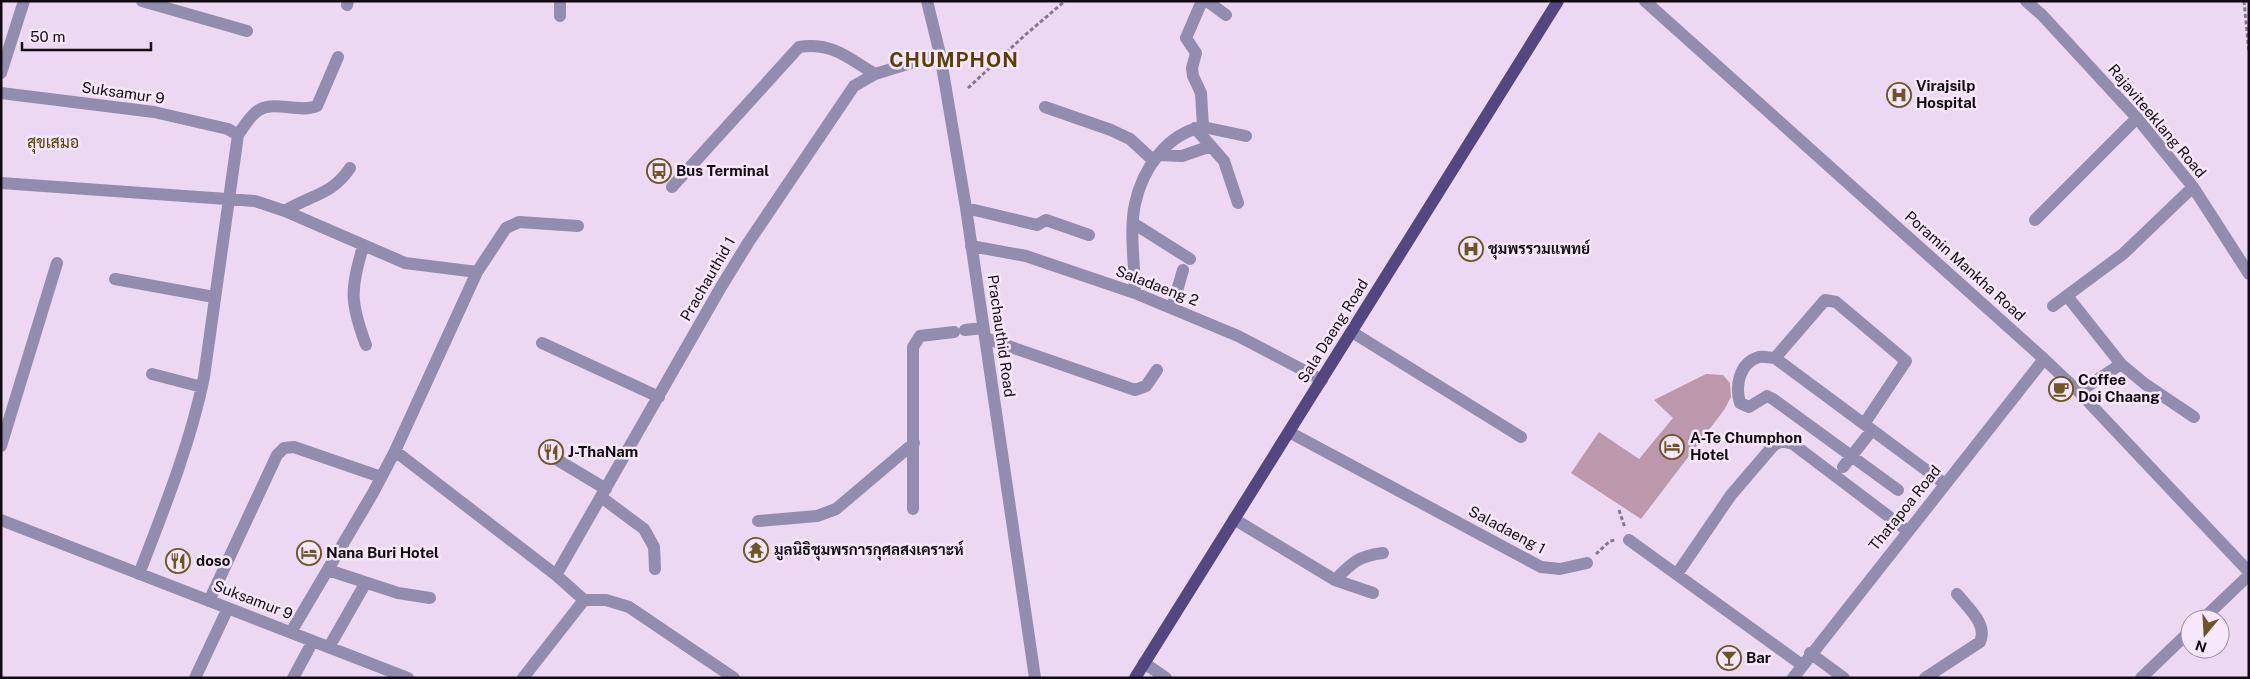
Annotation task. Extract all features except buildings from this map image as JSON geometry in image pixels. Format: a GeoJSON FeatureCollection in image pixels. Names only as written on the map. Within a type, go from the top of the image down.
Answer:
{"type":"FeatureCollection","features":[{"type":"Feature","properties":{"kind":"main road","name":"Sala Daeng Road"},"geometry":{"type":"LineString","coordinates":[[1135,678],[1558,1]]}},
{"type":"Feature","properties":{"kind":"street"},"geometry":{"type":"LineString","coordinates":[[1,72],[24,1]]}},
{"type":"Feature","properties":{"kind":"street"},"geometry":{"type":"LineString","coordinates":[[142,1],[247,31]]}},
{"type":"Feature","properties":{"kind":"street"},"geometry":{"type":"LineString","coordinates":[[560,1],[560,16]]}},
{"type":"Feature","properties":{"kind":"street","name":"Prachauthid Road"},"geometry":{"type":"LineString","coordinates":[[927,1],[940,54],[966,208],[1035,678]]}},
{"type":"Feature","properties":{"kind":"street"},"geometry":{"type":"LineString","coordinates":[[1202,1],[1186,38],[1196,53],[1192,68],[1193,76],[1201,92],[1199,128],[1224,161],[1238,203]]}},
{"type":"Feature","properties":{"kind":"street"},"geometry":{"type":"LineString","coordinates":[[1207,1],[1226,15]]}},
{"type":"Feature","properties":{"kind":"street","name":"Poramin Mankha Road"},"geometry":{"type":"LineString","coordinates":[[1645,1],[2079,392],[2249,573]]}},
{"type":"Feature","properties":{"kind":"street","name":"Rajaviteeklang Road"},"geometry":{"type":"LineString","coordinates":[[2026,1],[2042,15],[2137,118],[2193,187],[2249,274]]}},
{"type":"Feature","properties":{"kind":"street"},"geometry":{"type":"LineString","coordinates":[[672,187],[799,47],[816,44],[833,49],[875,74]]}},
{"type":"Feature","properties":{"kind":"street","name":"Prachauthid 1"},"geometry":{"type":"LineString","coordinates":[[556,575],[748,242],[854,86],[875,74],[940,54]]}},
{"type":"Feature","properties":{"kind":"street"},"geometry":{"type":"LineString","coordinates":[[139,574],[183,458],[197,411],[238,135],[255,112],[264,106],[310,110],[317,106],[338,57]]}},
{"type":"Feature","properties":{"kind":"street","name":"Suksamur 9"},"geometry":{"type":"LineString","coordinates":[[1,93],[154,112],[228,129],[238,135]]}},
{"type":"Feature","properties":{"kind":"street"},"geometry":{"type":"LineString","coordinates":[[1045,107],[1111,130],[1130,139],[1156,158],[1182,156],[1211,146]]}},
{"type":"Feature","properties":{"kind":"street"},"geometry":{"type":"LineString","coordinates":[[2035,220],[2137,118]]}},
{"type":"Feature","properties":{"kind":"street"},"geometry":{"type":"LineString","coordinates":[[1135,293],[1133,223],[1135,204],[1140,189],[1156,158],[1176,137],[1199,128],[1246,136]]}},
{"type":"Feature","properties":{"kind":"street"},"geometry":{"type":"LineString","coordinates":[[285,211],[340,183],[350,168]]}},
{"type":"Feature","properties":{"kind":"street"},"geometry":{"type":"LineString","coordinates":[[1,183],[255,201],[285,211],[405,263],[478,272]]}},
{"type":"Feature","properties":{"kind":"street"},"geometry":{"type":"LineString","coordinates":[[2053,306],[2123,254],[2193,187]]}},
{"type":"Feature","properties":{"kind":"street"},"geometry":{"type":"LineString","coordinates":[[966,208],[1037,225],[1046,220],[1089,235]]}},
{"type":"Feature","properties":{"kind":"street"},"geometry":{"type":"LineString","coordinates":[[291,632],[381,478],[478,272],[506,228],[519,222],[578,226]]}},
{"type":"Feature","properties":{"kind":"street"},"geometry":{"type":"LineString","coordinates":[[1133,223],[1186,264],[1172,308]]}},
{"type":"Feature","properties":{"kind":"street"},"geometry":{"type":"LineString","coordinates":[[363,246],[352,287],[353,306],[366,345]]}},
{"type":"Feature","properties":{"kind":"street","name":"Saladaeng 2"},"geometry":{"type":"LineString","coordinates":[[972,246],[1026,256],[1135,293],[1238,336],[1322,380]]}},
{"type":"Feature","properties":{"kind":"street"},"geometry":{"type":"LineString","coordinates":[[1,446],[58,263]]}},
{"type":"Feature","properties":{"kind":"street"},"geometry":{"type":"LineString","coordinates":[[114,278],[214,296]]}},
{"type":"Feature","properties":{"kind":"street"},"geometry":{"type":"LineString","coordinates":[[2067,296],[2122,364],[2145,384],[2194,417]]}},
{"type":"Feature","properties":{"kind":"street"},"geometry":{"type":"LineString","coordinates":[[1775,358],[1825,300],[1836,302],[1906,361],[1852,456],[1843,467]]}},
{"type":"Feature","properties":{"kind":"street"},"geometry":{"type":"LineString","coordinates":[[913,509],[913,347],[920,336],[960,331],[984,333],[1134,390],[1146,386],[1157,370]]}},
{"type":"Feature","properties":{"kind":"street"},"geometry":{"type":"LineString","coordinates":[[1352,332],[1521,437]]}},
{"type":"Feature","properties":{"kind":"street"},"geometry":{"type":"LineString","coordinates":[[542,343],[659,397]]}},
{"type":"Feature","properties":{"kind":"street"},"geometry":{"type":"LineString","coordinates":[[1898,490],[1773,399],[1767,396],[1749,407],[1740,403],[1737,391],[1740,376],[1748,364],[1760,357],[1775,358],[1945,484]]}},
{"type":"Feature","properties":{"kind":"street","name":"Thatapoa Road"},"geometry":{"type":"LineString","coordinates":[[1793,678],[1810,653],[2044,359]]}},
{"type":"Feature","properties":{"kind":"street"},"geometry":{"type":"LineString","coordinates":[[2079,392],[2122,364]]}},
{"type":"Feature","properties":{"kind":"street"},"geometry":{"type":"LineString","coordinates":[[152,374],[202,387]]}},
{"type":"Feature","properties":{"kind":"street","name":"Saladaeng 1"},"geometry":{"type":"LineString","coordinates":[[1289,432],[1540,567],[1560,569],[1587,563]]}},
{"type":"Feature","properties":{"kind":"street"},"geometry":{"type":"LineString","coordinates":[[1677,574],[1731,495],[1773,446],[1781,441],[1794,444],[1908,531]]}},
{"type":"Feature","properties":{"kind":"street"},"geometry":{"type":"LineString","coordinates":[[758,521],[817,516],[836,509],[914,443]]}},
{"type":"Feature","properties":{"kind":"street"},"geometry":{"type":"LineString","coordinates":[[209,601],[277,455],[284,448],[294,447],[381,478]]}},
{"type":"Feature","properties":{"kind":"street"},"geometry":{"type":"LineString","coordinates":[[395,451],[556,575],[584,600],[606,600],[629,607],[734,678]]}},
{"type":"Feature","properties":{"kind":"street"},"geometry":{"type":"LineString","coordinates":[[550,456],[604,493],[644,530],[654,547],[655,568]]}},
{"type":"Feature","properties":{"kind":"street"},"geometry":{"type":"LineString","coordinates":[[1234,519],[1335,580],[1373,592]]}},
{"type":"Feature","properties":{"kind":"street","name":"Suksamur 9"},"geometry":{"type":"LineString","coordinates":[[1,520],[408,678]]}},
{"type":"Feature","properties":{"kind":"street"},"geometry":{"type":"LineString","coordinates":[[1629,540],[1802,665]]}},
{"type":"Feature","properties":{"kind":"street"},"geometry":{"type":"LineString","coordinates":[[1335,580],[1350,565],[1366,555],[1383,553]]}},
{"type":"Feature","properties":{"kind":"street"},"geometry":{"type":"LineString","coordinates":[[328,570],[365,584],[398,593],[430,598]]}},
{"type":"Feature","properties":{"kind":"street"},"geometry":{"type":"LineString","coordinates":[[2213,609],[2249,573]]}},
{"type":"Feature","properties":{"kind":"street"},"geometry":{"type":"LineString","coordinates":[[329,647],[365,584]]}},
{"type":"Feature","properties":{"kind":"street"},"geometry":{"type":"LineString","coordinates":[[1925,678],[1980,642],[1983,635],[1983,628],[1957,594]]}},
{"type":"Feature","properties":{"kind":"street"},"geometry":{"type":"LineString","coordinates":[[523,678],[584,600]]}},
{"type":"Feature","properties":{"kind":"street"},"geometry":{"type":"LineString","coordinates":[[195,678],[228,608]]}},
{"type":"Feature","properties":{"kind":"street"},"geometry":{"type":"LineString","coordinates":[[293,678],[313,641]]}},
{"type":"Feature","properties":{"kind":"street"},"geometry":{"type":"LineString","coordinates":[[2141,678],[2180,641]]}},
{"type":"Feature","properties":{"kind":"street"},"geometry":{"type":"LineString","coordinates":[[1810,653],[1844,678]]}},
{"type":"Feature","properties":{"kind":"street"},"geometry":{"type":"LineString","coordinates":[[1144,663],[1166,678]]}},
{"type":"Feature","properties":{"kind":"path"},"geometry":{"type":"LineString","coordinates":[[968,88],[1065,1]]}},
{"type":"Feature","properties":{"kind":"path"},"geometry":{"type":"LineString","coordinates":[[2244,1],[2249,53]]}},
{"type":"Feature","properties":{"kind":"path"},"geometry":{"type":"LineString","coordinates":[[1587,563],[1610,541],[1629,540]]}},
{"type":"Feature","properties":{"kind":"place","name":"Virajsilp Hospital"},"geometry":{"type":"Point","coordinates":[1899,95]}},
{"type":"Feature","properties":{"kind":"place","name":"Bus Terminal"},"geometry":{"type":"Point","coordinates":[659,171]}},
{"type":"Feature","properties":{"kind":"place","name":"ชุมพรรวมแพทย์"},"geometry":{"type":"Point","coordinates":[1471,249]}},
{"type":"Feature","properties":{"kind":"place","name":"Coffee Doi Chaang"},"geometry":{"type":"Point","coordinates":[2061,389]}},
{"type":"Feature","properties":{"kind":"place","name":"A-Te Chumphon Hotel"},"geometry":{"type":"Point","coordinates":[1672,447]}},
{"type":"Feature","properties":{"kind":"place","name":"J-ThaNam"},"geometry":{"type":"Point","coordinates":[551,452]}},
{"type":"Feature","properties":{"kind":"place","name":"มูลนิธิชุมพรการกุศลสงเคราะห์"},"geometry":{"type":"Point","coordinates":[756,550]}},
{"type":"Feature","properties":{"kind":"place","name":"Nana Buri Hotel"},"geometry":{"type":"Point","coordinates":[309,553]}},
{"type":"Feature","properties":{"kind":"place","name":"doso"},"geometry":{"type":"Point","coordinates":[178,561]}},
{"type":"Feature","properties":{"kind":"place","name":"Bar"},"geometry":{"type":"Point","coordinates":[1729,658]}},
{"type":"Feature","properties":{"kind":"district","name":"CHUMPHON"},"geometry":{"type":"Point","coordinates":[954,60]}},
{"type":"Feature","properties":{"kind":"district","name":"สุขเสมอ"},"geometry":{"type":"Point","coordinates":[53,142]}}]}
